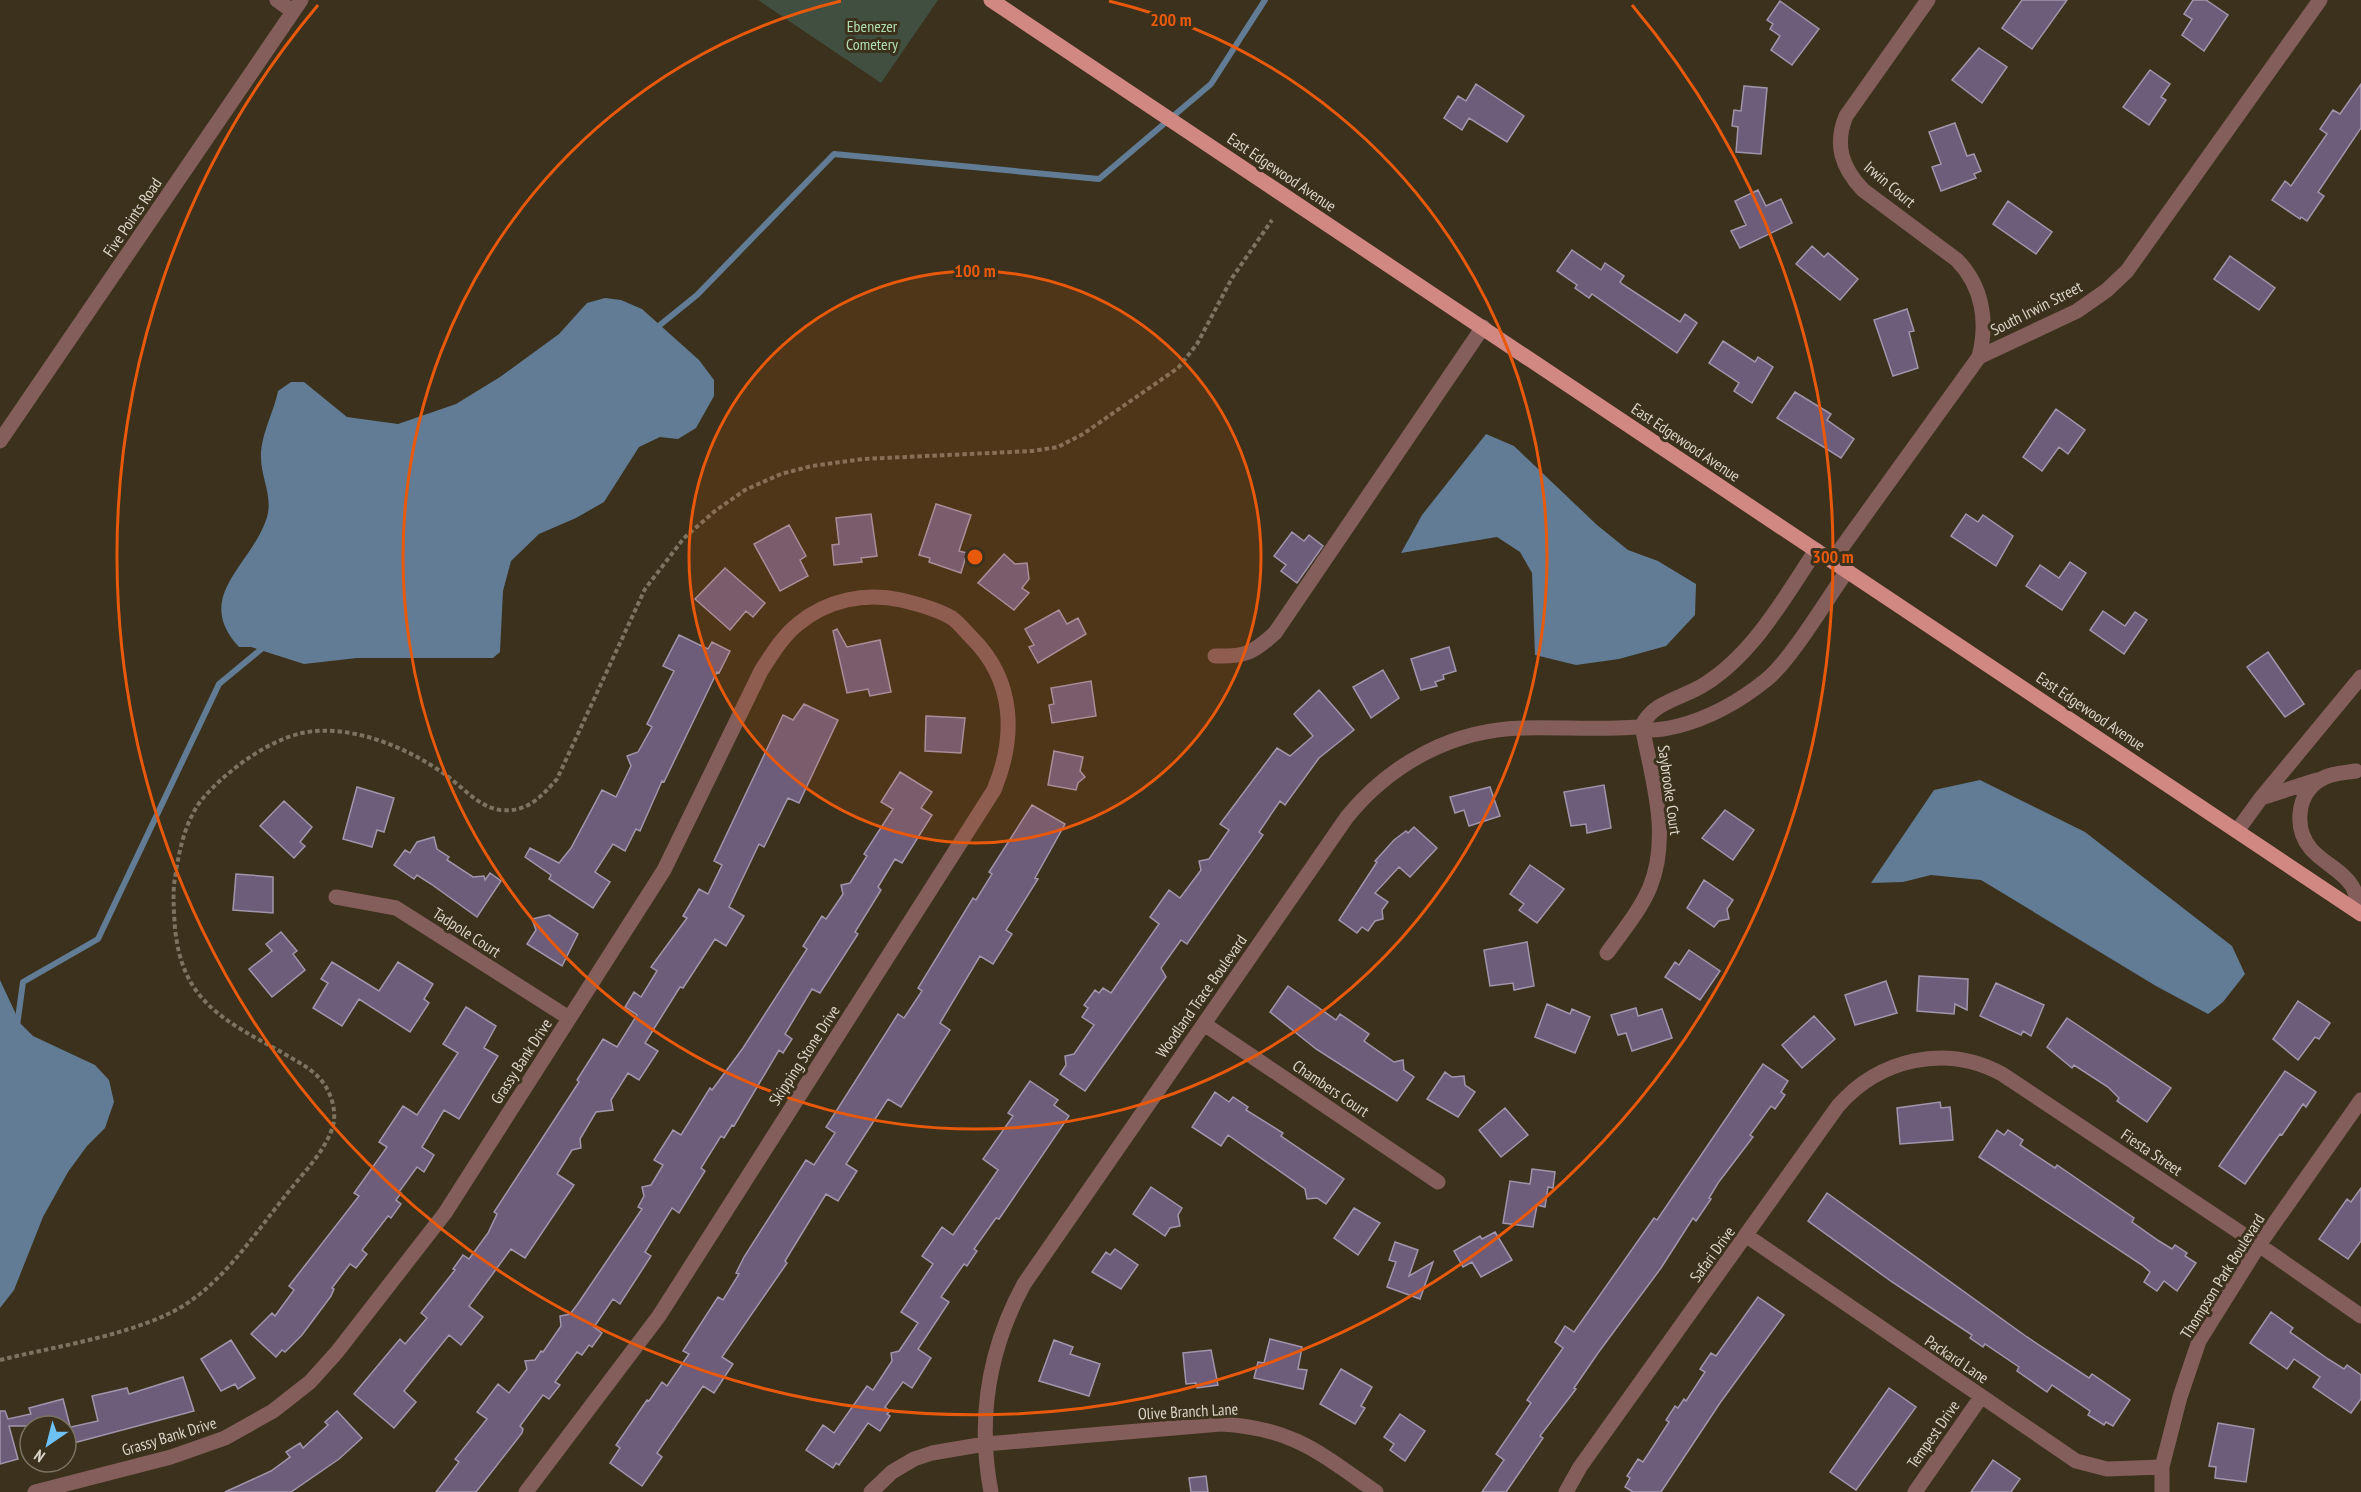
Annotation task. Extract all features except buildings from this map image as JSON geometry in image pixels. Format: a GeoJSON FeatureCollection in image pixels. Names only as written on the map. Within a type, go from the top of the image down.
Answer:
{"type":"FeatureCollection","features":[{"type":"Feature","properties":{"kind":"main road","name":"East Edgewood Avenue"},"geometry":{"type":"LineString","coordinates":[[991,0],[2360,913]]}},
{"type":"Feature","properties":{"kind":"street"},"geometry":{"type":"LineString","coordinates":[[277,0],[297,4]]}},
{"type":"Feature","properties":{"kind":"street","name":"Irwin Court"},"geometry":{"type":"LineString","coordinates":[[1928,0],[1846,116],[1840,133],[1840,152],[1850,177],[1863,190],[1957,260],[1966,270],[1974,284],[1983,310],[1984,329],[1979,357]]}},
{"type":"Feature","properties":{"kind":"street","name":"South Irwin Street"},"geometry":{"type":"LineString","coordinates":[[1832,561],[1979,357],[2077,311],[2107,290],[2127,271],[2320,0]]}},
{"type":"Feature","properties":{"kind":"street","name":"Five Points Road"},"geometry":{"type":"LineString","coordinates":[[0,441],[297,4]]}},
{"type":"Feature","properties":{"kind":"street"},"geometry":{"type":"LineString","coordinates":[[1215,656],[1234,656],[1255,651],[1275,633],[1483,327]]}},
{"type":"Feature","properties":{"kind":"street"},"geometry":{"type":"LineString","coordinates":[[1642,726],[1646,718],[1664,703],[1705,684],[1752,641],[1816,550]]}},
{"type":"Feature","properties":{"kind":"street","name":"Woodland Trace Boulevard"},"geometry":{"type":"LineString","coordinates":[[991,1492],[985,1444],[986,1401],[991,1366],[1013,1304],[1030,1274],[1347,817],[1365,796],[1400,766],[1443,744],[1490,730],[1525,728],[1601,730],[1642,726],[1649,730],[1677,726],[1717,712],[1768,678],[1847,571]]}},
{"type":"Feature","properties":{"kind":"street","name":"Grassy Bank Drive"},"geometry":{"type":"LineString","coordinates":[[35,1492],[171,1457],[225,1438],[273,1411],[310,1382],[337,1352],[445,1214],[664,870],[761,671],[777,646],[797,624],[823,608],[849,599],[885,597],[921,605],[953,619]]}},
{"type":"Feature","properties":{"kind":"street","name":"Skipping Stone Drive"},"geometry":{"type":"LineString","coordinates":[[526,1492],[659,1316],[994,790],[1005,763],[1009,740],[1005,696],[995,668],[980,646],[953,619]]}},
{"type":"Feature","properties":{"kind":"street"},"geometry":{"type":"LineString","coordinates":[[2237,831],[2261,798],[2361,676]]}},
{"type":"Feature","properties":{"kind":"street","name":"Saybrooke Court"},"geometry":{"type":"LineString","coordinates":[[1607,953],[1642,902],[1658,861],[1660,828],[1642,726]]}},
{"type":"Feature","properties":{"kind":"street"},"geometry":{"type":"LineString","coordinates":[[2261,798],[2356,771]]}},
{"type":"Feature","properties":{"kind":"street"},"geometry":{"type":"LineString","coordinates":[[2320,780],[2309,789],[2302,803],[2299,820],[2302,837],[2312,850],[2347,879],[2354,889],[2360,913]]}},
{"type":"Feature","properties":{"kind":"street","name":"Tadpole Court"},"geometry":{"type":"LineString","coordinates":[[336,897],[396,908],[569,1018]]}},
{"type":"Feature","properties":{"kind":"street","name":"Chambers Court"},"geometry":{"type":"LineString","coordinates":[[1204,1024],[1438,1182]]}},
{"type":"Feature","properties":{"kind":"street","name":"Fiesta Street"},"geometry":{"type":"LineString","coordinates":[[1909,1062],[1939,1057],[1969,1061],[1992,1068],[2259,1245],[2361,1316]]}},
{"type":"Feature","properties":{"kind":"street","name":"Safari Drive"},"geometry":{"type":"LineString","coordinates":[[1566,1492],[1580,1467],[1844,1100],[1874,1076],[1891,1067],[1909,1062]]}},
{"type":"Feature","properties":{"kind":"street","name":"Thompson Park Boulevard"},"geometry":{"type":"LineString","coordinates":[[2162,1492],[2162,1467],[2180,1397],[2199,1341],[2259,1245],[2361,1100]]}},
{"type":"Feature","properties":{"kind":"street","name":"Packard Lane"},"geometry":{"type":"LineString","coordinates":[[1747,1236],[2076,1461],[2107,1469],[2162,1467]]}},
{"type":"Feature","properties":{"kind":"street","name":"Tempest Drive"},"geometry":{"type":"LineString","coordinates":[[1915,1492],[1981,1397]]}},
{"type":"Feature","properties":{"kind":"street","name":"Olive Branch Lane"},"geometry":{"type":"LineString","coordinates":[[871,1492],[892,1472],[914,1459],[932,1453],[985,1444],[1221,1424],[1254,1426],[1300,1441],[1376,1492]]}},
{"type":"Feature","properties":{"kind":"path"},"geometry":{"type":"LineString","coordinates":[[0,1360],[132,1327],[168,1314],[191,1301],[242,1249],[322,1150],[333,1126],[334,1107],[326,1086],[306,1065],[229,1022],[201,998],[184,975],[177,949],[173,898],[177,860],[188,827],[202,799],[230,773],[269,747],[302,734],[327,731],[360,736],[402,749],[443,773],[483,804],[491,807],[521,809],[539,800],[557,779],[645,589],[684,538],[715,511],[754,486],[781,474],[812,466],[863,459],[1032,451],[1058,447],[1083,434],[1178,368],[1197,344],[1232,278],[1272,220]]}},
{"type":"Feature","properties":{"kind":"green space","name":"Ebenezer Cometery"},"geometry":{"type":"Polygon","coordinates":[[[758,0],[938,0],[881,83],[758,0]]]}},
{"type":"Feature","properties":{"kind":"water"},"geometry":{"type":"Polygon","coordinates":[[[605,298],[621,300],[642,309],[699,360],[714,380],[714,396],[696,428],[678,439],[660,437],[639,447],[604,502],[576,518],[539,534],[511,561],[503,591],[500,652],[493,658],[357,658],[304,664],[251,647],[239,647],[226,629],[221,612],[223,596],[260,535],[267,517],[269,502],[261,450],[278,391],[291,382],[304,382],[347,417],[398,424],[456,404],[500,377],[559,334],[587,303],[605,298]]]}},
{"type":"Feature","properties":{"kind":"water"},"geometry":{"type":"Polygon","coordinates":[[[1486,434],[1514,446],[1597,525],[1628,550],[1658,561],[1696,584],[1695,615],[1666,646],[1619,659],[1576,665],[1535,655],[1532,573],[1520,552],[1497,537],[1401,553],[1422,515],[1486,434]]]}},
{"type":"Feature","properties":{"kind":"water"},"geometry":{"type":"Polygon","coordinates":[[[1980,780],[2085,832],[2232,946],[2245,974],[2223,1002],[2208,1014],[2156,986],[1981,880],[1931,875],[1903,882],[1871,883],[1934,790],[1980,780]]]}},
{"type":"Feature","properties":{"kind":"water"},"geometry":{"type":"Polygon","coordinates":[[[0,980],[20,1023],[33,1036],[95,1065],[109,1080],[114,1102],[105,1128],[87,1146],[68,1172],[43,1217],[14,1290],[0,1308],[0,980]]]}},
{"type":"Feature","properties":{"kind":"waterway"},"geometry":{"type":"LineString","coordinates":[[655,329],[697,295],[834,154],[1099,179],[1211,84],[1265,0]]}},
{"type":"Feature","properties":{"kind":"waterway"},"geometry":{"type":"LineString","coordinates":[[17,1026],[23,982],[98,939],[219,684],[265,646]]}}]}
